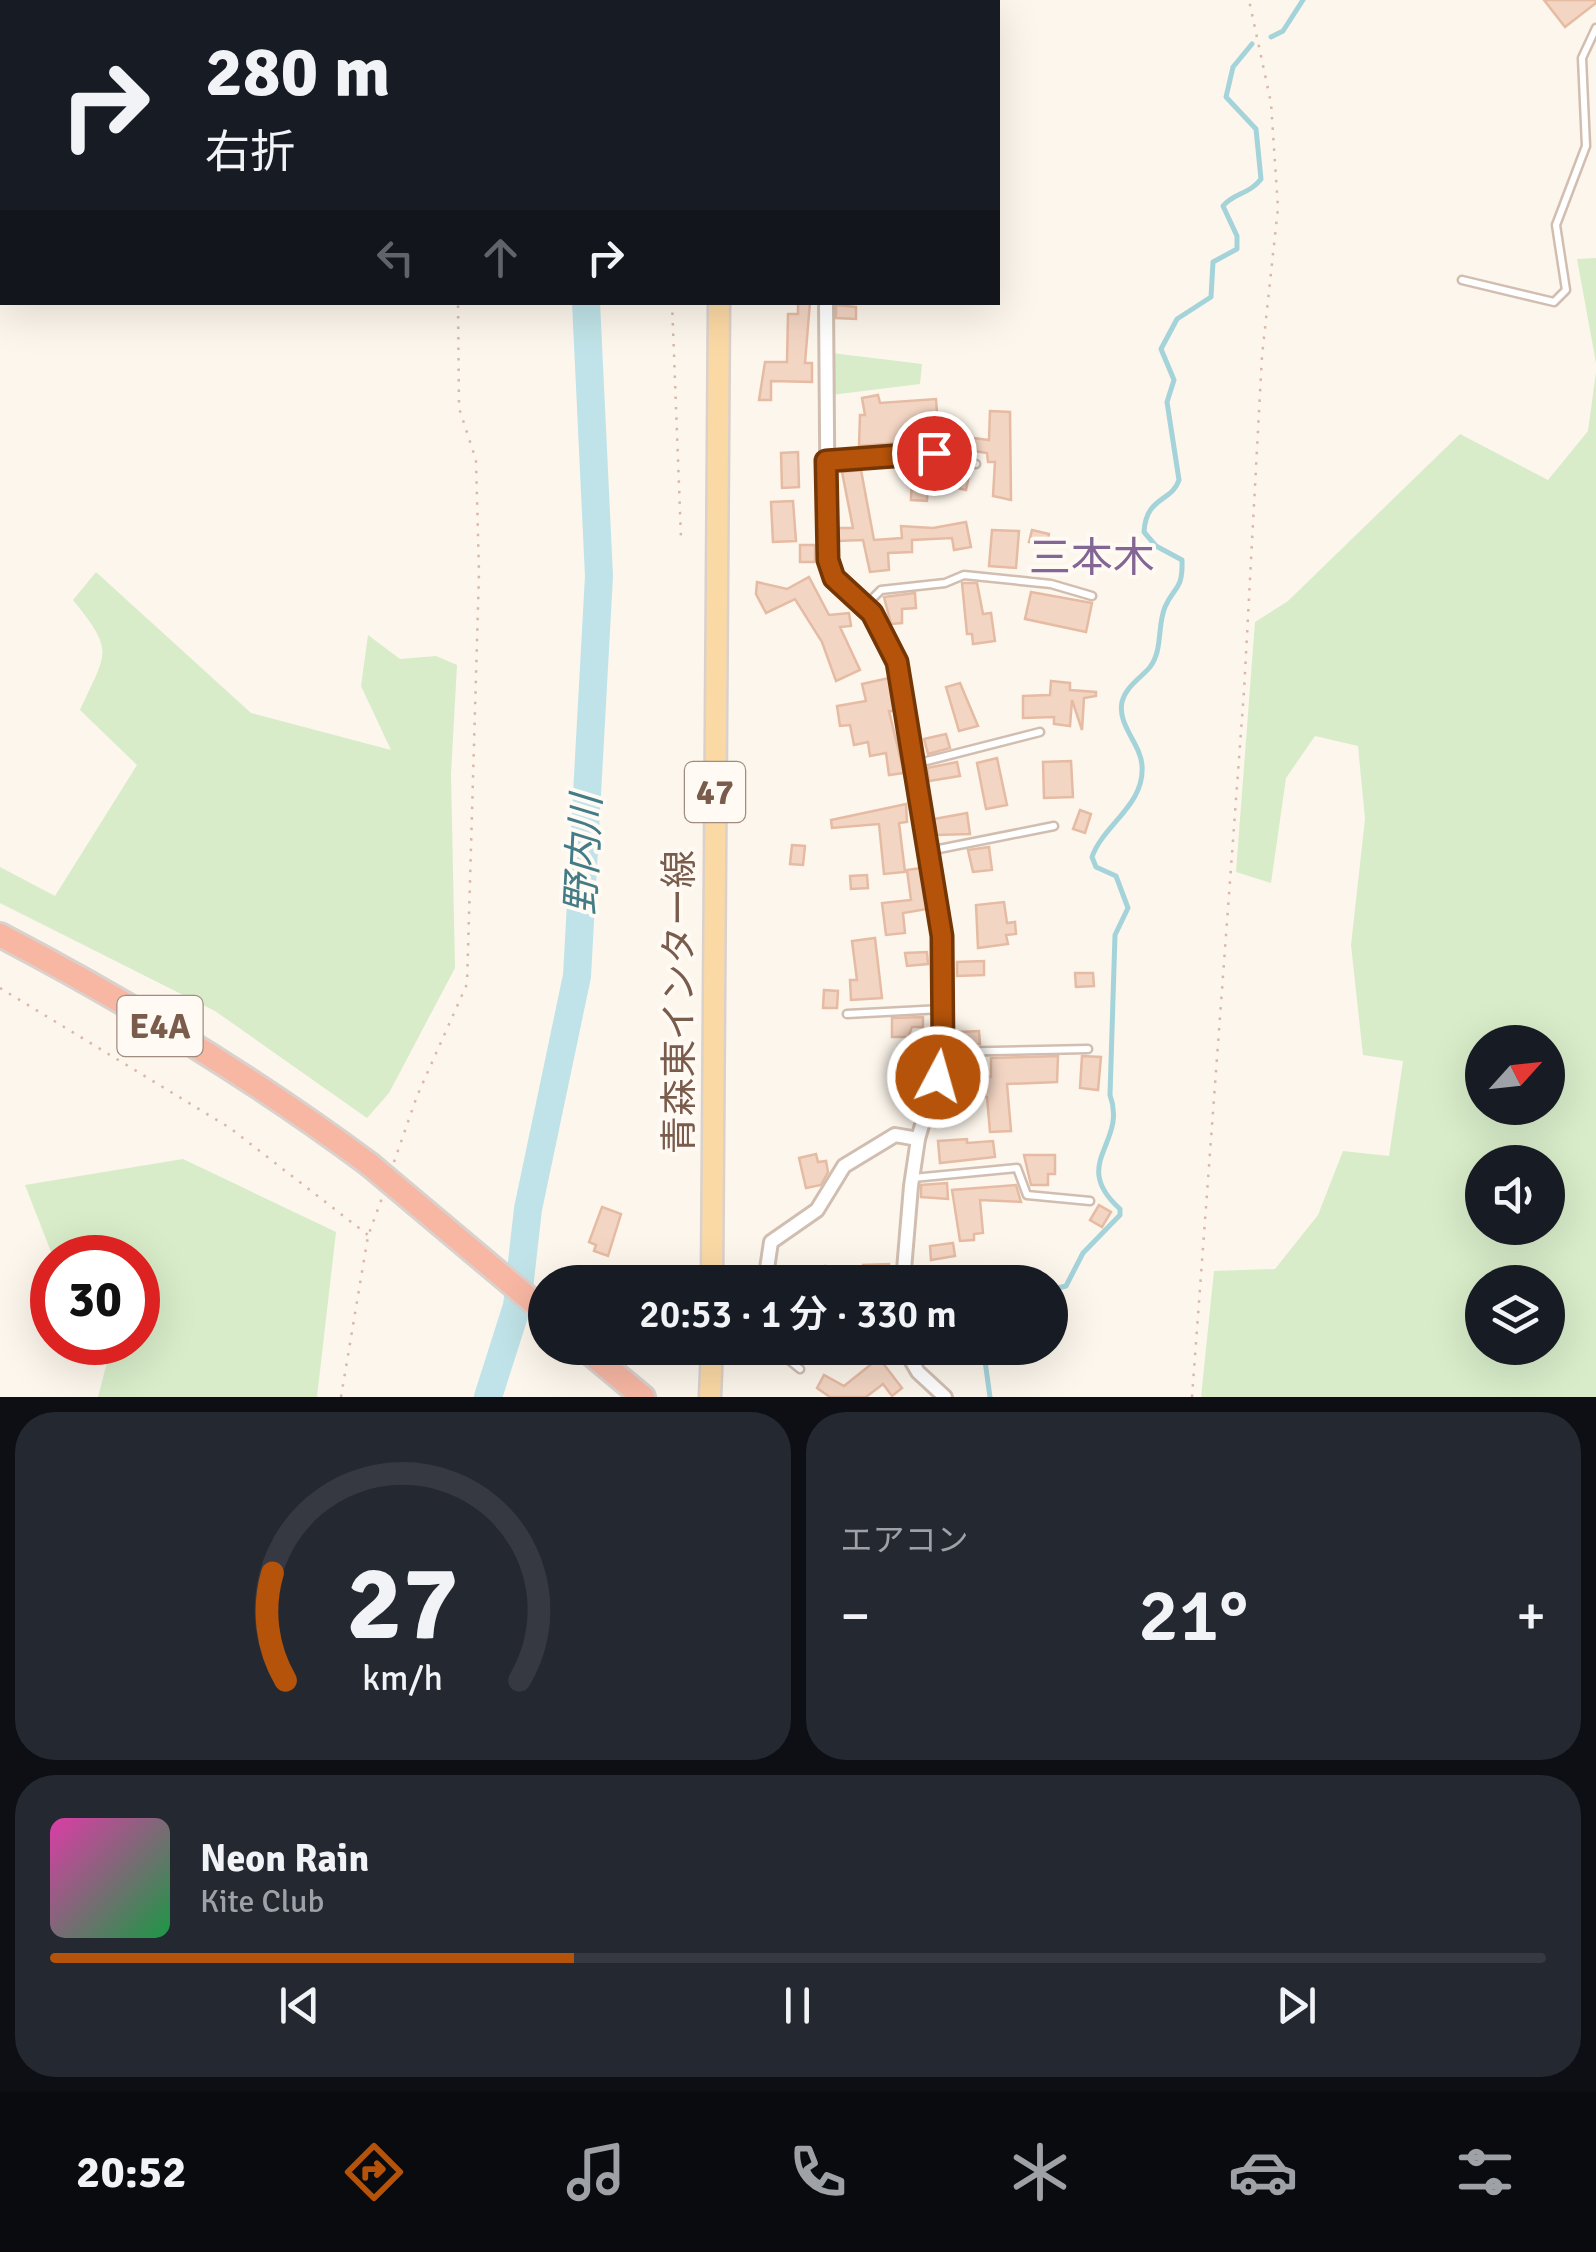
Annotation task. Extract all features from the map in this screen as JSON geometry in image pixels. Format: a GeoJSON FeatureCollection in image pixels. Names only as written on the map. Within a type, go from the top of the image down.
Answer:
{"type":"FeatureCollection","features":[{"type":"Feature","properties":{"kind":"highway","name":"E4A"},"geometry":{"type":"LineString","coordinates":[[0,935],[82,978],[316,1125],[369,1164],[528,1298]]}},
{"type":"Feature","properties":{"kind":"highway"},"geometry":{"type":"LineString","coordinates":[[604,1365],[642,1397]]}},
{"type":"Feature","properties":{"kind":"main road","name":"青森東インター線"},"geometry":{"type":"LineString","coordinates":[[712,1265],[719,305]]}},
{"type":"Feature","properties":{"kind":"main road"},"geometry":{"type":"LineString","coordinates":[[710,1397],[711,1365]]}},
{"type":"Feature","properties":{"kind":"street"},"geometry":{"type":"LineString","coordinates":[[826,305],[828,560],[841,588],[881,626],[897,662],[942,936],[943,1052],[918,1138],[904,1265]]}},
{"type":"Feature","properties":{"kind":"street"},"geometry":{"type":"LineString","coordinates":[[768,1265],[771,1242],[817,1210],[844,1166],[895,1135],[918,1138]]}},
{"type":"Feature","properties":{"kind":"street"},"geometry":{"type":"LineString","coordinates":[[914,1365],[945,1397]]}},
{"type":"Feature","properties":{"kind":"lane"},"geometry":{"type":"LineString","coordinates":[[1462,280],[1554,302],[1566,290],[1556,225],[1558,211],[1584,162],[1587,132],[1582,58],[1596,28]]}},
{"type":"Feature","properties":{"kind":"lane"},"geometry":{"type":"LineString","coordinates":[[826,461],[934,453],[976,464]]}},
{"type":"Feature","properties":{"kind":"lane"},"geometry":{"type":"LineString","coordinates":[[864,607],[881,590],[946,583],[964,575],[1051,584],[1092,596]]}},
{"type":"Feature","properties":{"kind":"lane"},"geometry":{"type":"LineString","coordinates":[[914,764],[1040,732]]}},
{"type":"Feature","properties":{"kind":"lane"},"geometry":{"type":"LineString","coordinates":[[928,851],[1054,826]]}},
{"type":"Feature","properties":{"kind":"lane"},"geometry":{"type":"LineString","coordinates":[[847,1014],[944,1008]]}},
{"type":"Feature","properties":{"kind":"lane"},"geometry":{"type":"LineString","coordinates":[[943,1052],[1088,1048]]}},
{"type":"Feature","properties":{"kind":"lane"},"geometry":{"type":"LineString","coordinates":[[912,1178],[1017,1168],[1027,1195],[1090,1201]]}},
{"type":"Feature","properties":{"kind":"lane"},"geometry":{"type":"LineString","coordinates":[[795,1365],[800,1369]]}},
{"type":"Feature","properties":{"kind":"path"},"geometry":{"type":"LineString","coordinates":[[1192,1397],[1244,691],[1262,356],[1278,208],[1272,103],[1249,0]]}},
{"type":"Feature","properties":{"kind":"path"},"geometry":{"type":"LineString","coordinates":[[393,1166],[417,1096],[468,984],[479,573],[476,460],[459,408],[458,305]]}},
{"type":"Feature","properties":{"kind":"path"},"geometry":{"type":"LineString","coordinates":[[672,305],[681,538]]}},
{"type":"Feature","properties":{"kind":"path"},"geometry":{"type":"LineString","coordinates":[[0,988],[230,1128],[368,1236]]}},
{"type":"Feature","properties":{"kind":"path"},"geometry":{"type":"LineString","coordinates":[[341,1397],[368,1236],[387,1183]]}},
{"type":"Feature","properties":{"kind":"green space"},"geometry":{"type":"Polygon","coordinates":[[[1596,258],[1596,363],[1577,259],[1596,258]]]}},
{"type":"Feature","properties":{"kind":"green space"},"geometry":{"type":"Polygon","coordinates":[[[832,353],[922,364],[920,384],[831,395],[832,353]]]}},
{"type":"Feature","properties":{"kind":"green space"},"geometry":{"type":"Polygon","coordinates":[[[1596,372],[1596,1397],[1201,1397],[1214,1271],[1275,1269],[1318,1215],[1343,1151],[1389,1156],[1403,1061],[1363,1055],[1351,945],[1365,819],[1358,746],[1315,736],[1286,778],[1271,883],[1236,872],[1255,622],[1288,601],[1460,434],[1548,480],[1588,431],[1596,372]]]}},
{"type":"Feature","properties":{"kind":"green space"},"geometry":{"type":"Polygon","coordinates":[[[96,572],[251,713],[391,750],[361,686],[368,635],[400,659],[436,656],[457,665],[451,774],[455,968],[389,1093],[367,1118],[215,1011],[0,903],[0,867],[55,896],[137,765],[80,710],[102,652],[96,631],[73,600],[96,572]]]}},
{"type":"Feature","properties":{"kind":"green space"},"geometry":{"type":"Polygon","coordinates":[[[183,1159],[336,1232],[317,1397],[98,1397],[106,1365],[160,1365],[160,1235],[44,1235],[25,1185],[183,1159]]]}},
{"type":"Feature","properties":{"kind":"building"},"geometry":{"type":"Polygon","coordinates":[[[1544,0],[1596,0],[1596,3],[1565,27],[1544,0]]]}},
{"type":"Feature","properties":{"kind":"building"},"geometry":{"type":"Polygon","coordinates":[[[798,305],[810,305],[805,363],[812,363],[812,382],[771,381],[771,400],[759,400],[765,362],[787,362],[788,314],[798,314],[798,305]]]}},
{"type":"Feature","properties":{"kind":"building"},"geometry":{"type":"Polygon","coordinates":[[[836,305],[856,307],[856,319],[836,318],[836,305]]]}},
{"type":"Feature","properties":{"kind":"building"},"geometry":{"type":"Polygon","coordinates":[[[878,395],[880,403],[936,399],[937,412],[931,412],[934,440],[859,446],[860,415],[865,415],[862,398],[878,395]]]}},
{"type":"Feature","properties":{"kind":"building"},"geometry":{"type":"Polygon","coordinates":[[[990,411],[1010,412],[1011,500],[993,496],[995,462],[988,462],[987,453],[955,448],[957,436],[989,440],[990,411]]]}},
{"type":"Feature","properties":{"kind":"building"},"geometry":{"type":"Polygon","coordinates":[[[798,452],[799,487],[782,488],[781,453],[798,452]]]}},
{"type":"Feature","properties":{"kind":"building"},"geometry":{"type":"Polygon","coordinates":[[[861,470],[874,540],[902,538],[901,526],[933,528],[966,522],[971,547],[954,550],[952,538],[912,540],[912,552],[888,553],[889,570],[870,572],[863,540],[838,541],[838,528],[853,528],[842,472],[861,470]]]}},
{"type":"Feature","properties":{"kind":"building"},"geometry":{"type":"Polygon","coordinates":[[[945,472],[969,476],[966,490],[943,485],[945,472]]]}},
{"type":"Feature","properties":{"kind":"building"},"geometry":{"type":"Polygon","coordinates":[[[912,479],[928,480],[927,501],[911,500],[912,479]]]}},
{"type":"Feature","properties":{"kind":"building"},"geometry":{"type":"Polygon","coordinates":[[[793,501],[796,541],[773,542],[771,502],[793,501]]]}},
{"type":"Feature","properties":{"kind":"building"},"geometry":{"type":"Polygon","coordinates":[[[992,530],[1019,531],[1016,568],[989,566],[992,530]]]}},
{"type":"Feature","properties":{"kind":"building"},"geometry":{"type":"Polygon","coordinates":[[[1032,530],[1049,534],[1047,546],[1029,542],[1032,530]]]}},
{"type":"Feature","properties":{"kind":"building"},"geometry":{"type":"Polygon","coordinates":[[[800,545],[815,545],[815,562],[800,562],[800,545]]]}},
{"type":"Feature","properties":{"kind":"building"},"geometry":{"type":"Polygon","coordinates":[[[809,577],[829,615],[849,613],[851,626],[840,627],[860,670],[836,681],[822,642],[795,599],[766,613],[756,594],[757,582],[787,589],[809,577]]]}},
{"type":"Feature","properties":{"kind":"building"},"geometry":{"type":"Polygon","coordinates":[[[962,583],[977,583],[983,614],[991,613],[995,641],[973,644],[972,634],[967,634],[962,583]]]}},
{"type":"Feature","properties":{"kind":"building"},"geometry":{"type":"Polygon","coordinates":[[[1031,592],[1092,603],[1086,632],[1025,619],[1031,592]]]}},
{"type":"Feature","properties":{"kind":"building"},"geometry":{"type":"Polygon","coordinates":[[[915,593],[916,608],[902,609],[902,623],[891,624],[884,597],[915,593]]]}},
{"type":"Feature","properties":{"kind":"building"},"geometry":{"type":"Polygon","coordinates":[[[889,678],[894,711],[889,711],[904,773],[889,775],[886,753],[870,756],[868,742],[854,745],[850,725],[840,726],[837,706],[866,701],[862,684],[889,678]]]}},
{"type":"Feature","properties":{"kind":"building"},"geometry":{"type":"Polygon","coordinates":[[[1051,681],[1070,683],[1070,690],[1096,692],[1096,696],[1084,698],[1082,730],[1072,700],[1070,726],[1054,724],[1054,717],[1023,718],[1023,696],[1050,695],[1051,681]]]}},
{"type":"Feature","properties":{"kind":"building"},"geometry":{"type":"Polygon","coordinates":[[[960,683],[978,726],[959,731],[946,687],[960,683]]]}},
{"type":"Feature","properties":{"kind":"building"},"geometry":{"type":"Polygon","coordinates":[[[946,734],[950,748],[928,754],[924,739],[946,734]]]}},
{"type":"Feature","properties":{"kind":"building"},"geometry":{"type":"Polygon","coordinates":[[[997,758],[1007,805],[986,809],[977,763],[997,758]]]}},
{"type":"Feature","properties":{"kind":"building"},"geometry":{"type":"Polygon","coordinates":[[[1071,761],[1073,797],[1044,798],[1043,762],[1071,761]]]}},
{"type":"Feature","properties":{"kind":"building"},"geometry":{"type":"Polygon","coordinates":[[[957,762],[960,776],[929,781],[927,768],[957,762]]]}},
{"type":"Feature","properties":{"kind":"building"},"geometry":{"type":"Polygon","coordinates":[[[906,804],[907,822],[899,823],[905,872],[884,874],[879,824],[832,828],[831,820],[906,804]]]}},
{"type":"Feature","properties":{"kind":"building"},"geometry":{"type":"Polygon","coordinates":[[[1080,810],[1091,814],[1085,833],[1073,829],[1080,810]]]}},
{"type":"Feature","properties":{"kind":"building"},"geometry":{"type":"Polygon","coordinates":[[[967,813],[970,834],[936,835],[934,819],[967,813]]]}},
{"type":"Feature","properties":{"kind":"building"},"geometry":{"type":"Polygon","coordinates":[[[792,845],[805,846],[803,865],[790,864],[792,845]]]}},
{"type":"Feature","properties":{"kind":"building"},"geometry":{"type":"Polygon","coordinates":[[[989,847],[992,870],[973,872],[968,850],[989,847]]]}},
{"type":"Feature","properties":{"kind":"building"},"geometry":{"type":"Polygon","coordinates":[[[921,868],[927,909],[903,913],[905,933],[886,935],[882,903],[911,900],[907,870],[921,868]]]}},
{"type":"Feature","properties":{"kind":"building"},"geometry":{"type":"Polygon","coordinates":[[[867,875],[868,888],[851,889],[850,876],[867,875]]]}},
{"type":"Feature","properties":{"kind":"building"},"geometry":{"type":"Polygon","coordinates":[[[1004,902],[1007,923],[1015,922],[1016,934],[1006,935],[1008,944],[978,948],[976,905],[1004,902]]]}},
{"type":"Feature","properties":{"kind":"building"},"geometry":{"type":"Polygon","coordinates":[[[875,938],[882,998],[851,1000],[850,980],[857,980],[852,941],[875,938]]]}},
{"type":"Feature","properties":{"kind":"building"},"geometry":{"type":"Polygon","coordinates":[[[927,952],[928,964],[907,966],[905,953],[927,952]]]}},
{"type":"Feature","properties":{"kind":"building"},"geometry":{"type":"Polygon","coordinates":[[[984,961],[984,975],[957,976],[957,962],[984,961]]]}},
{"type":"Feature","properties":{"kind":"building"},"geometry":{"type":"Polygon","coordinates":[[[1075,973],[1093,973],[1094,986],[1076,987],[1075,973]]]}},
{"type":"Feature","properties":{"kind":"building"},"geometry":{"type":"Polygon","coordinates":[[[824,990],[838,991],[837,1008],[823,1008],[824,990]]]}},
{"type":"Feature","properties":{"kind":"building"},"geometry":{"type":"Polygon","coordinates":[[[923,1017],[923,1027],[912,1027],[908,1037],[892,1037],[892,1018],[923,1017]]]}},
{"type":"Feature","properties":{"kind":"building"},"geometry":{"type":"Polygon","coordinates":[[[979,1031],[980,1044],[960,1045],[959,1032],[979,1031]]]}},
{"type":"Feature","properties":{"kind":"building"},"geometry":{"type":"Polygon","coordinates":[[[1058,1056],[1057,1082],[1007,1084],[1011,1131],[990,1132],[987,1097],[955,1090],[960,1070],[991,1077],[991,1058],[1058,1056]]]}},
{"type":"Feature","properties":{"kind":"building"},"geometry":{"type":"Polygon","coordinates":[[[1082,1056],[1101,1057],[1098,1090],[1080,1088],[1082,1056]]]}},
{"type":"Feature","properties":{"kind":"building"},"geometry":{"type":"Polygon","coordinates":[[[896,1070],[919,1075],[917,1090],[893,1085],[896,1070]]]}},
{"type":"Feature","properties":{"kind":"building"},"geometry":{"type":"Polygon","coordinates":[[[967,1139],[967,1143],[993,1141],[995,1157],[940,1163],[938,1141],[967,1139]]]}},
{"type":"Feature","properties":{"kind":"building"},"geometry":{"type":"Polygon","coordinates":[[[816,1154],[818,1162],[826,1161],[828,1172],[821,1185],[806,1188],[799,1158],[816,1154]]]}},
{"type":"Feature","properties":{"kind":"building"},"geometry":{"type":"Polygon","coordinates":[[[1024,1155],[1055,1155],[1055,1174],[1048,1174],[1048,1185],[1031,1185],[1024,1155]]]}},
{"type":"Feature","properties":{"kind":"building"},"geometry":{"type":"Polygon","coordinates":[[[947,1183],[948,1199],[921,1197],[921,1185],[947,1183]]]}},
{"type":"Feature","properties":{"kind":"building"},"geometry":{"type":"Polygon","coordinates":[[[1016,1185],[1021,1202],[980,1200],[983,1233],[974,1234],[974,1240],[960,1241],[952,1190],[1016,1185]]]}},
{"type":"Feature","properties":{"kind":"building"},"geometry":{"type":"Polygon","coordinates":[[[1099,1205],[1111,1212],[1102,1227],[1090,1220],[1099,1205]]]}},
{"type":"Feature","properties":{"kind":"building"},"geometry":{"type":"Polygon","coordinates":[[[602,1207],[621,1214],[608,1256],[594,1251],[596,1245],[589,1242],[602,1207]]]}},
{"type":"Feature","properties":{"kind":"building"},"geometry":{"type":"Polygon","coordinates":[[[953,1243],[955,1256],[931,1260],[930,1246],[953,1243]]]}},
{"type":"Feature","properties":{"kind":"building"},"geometry":{"type":"Polygon","coordinates":[[[870,1365],[884,1365],[902,1388],[892,1396],[883,1384],[866,1397],[830,1397],[817,1388],[824,1375],[844,1386],[870,1365]]]}},
{"type":"Feature","properties":{"kind":"waterway"},"geometry":{"type":"LineString","coordinates":[[1271,37],[1283,31],[1303,0]]}},
{"type":"Feature","properties":{"kind":"waterway"},"geometry":{"type":"LineString","coordinates":[[1068,1282],[1083,1253],[1120,1215],[1120,1209],[1099,1179],[1099,1166],[1114,1112],[1110,1095],[1115,935],[1128,908],[1116,876],[1096,867],[1092,857],[1130,803],[1141,780],[1141,758],[1123,719],[1122,702],[1154,660],[1163,614],[1181,577],[1182,560],[1156,546],[1144,532],[1149,512],[1179,480],[1167,402],[1174,380],[1161,349],[1177,319],[1211,297],[1213,262],[1237,249],[1237,236],[1223,206],[1261,179],[1256,129],[1226,97],[1233,67],[1252,44]]}},
{"type":"Feature","properties":{"kind":"waterway","name":"野内川"},"geometry":{"type":"LineString","coordinates":[[488,1397],[517,1306],[528,1209],[577,976],[599,576],[586,305]]}},
{"type":"Feature","properties":{"kind":"waterway"},"geometry":{"type":"LineString","coordinates":[[986,1365],[990,1397]]}},
{"type":"Feature","properties":{"kind":"district","name":"三本木"},"geometry":{"type":"Point","coordinates":[1092,558]}},
{"type":"Feature","properties":{"kind":"route"},"geometry":{"type":"LineString","coordinates":[[934,453],[826,461],[828,560],[834,578],[872,613],[897,662],[942,936],[943,1052],[938,1077]]}}]}
